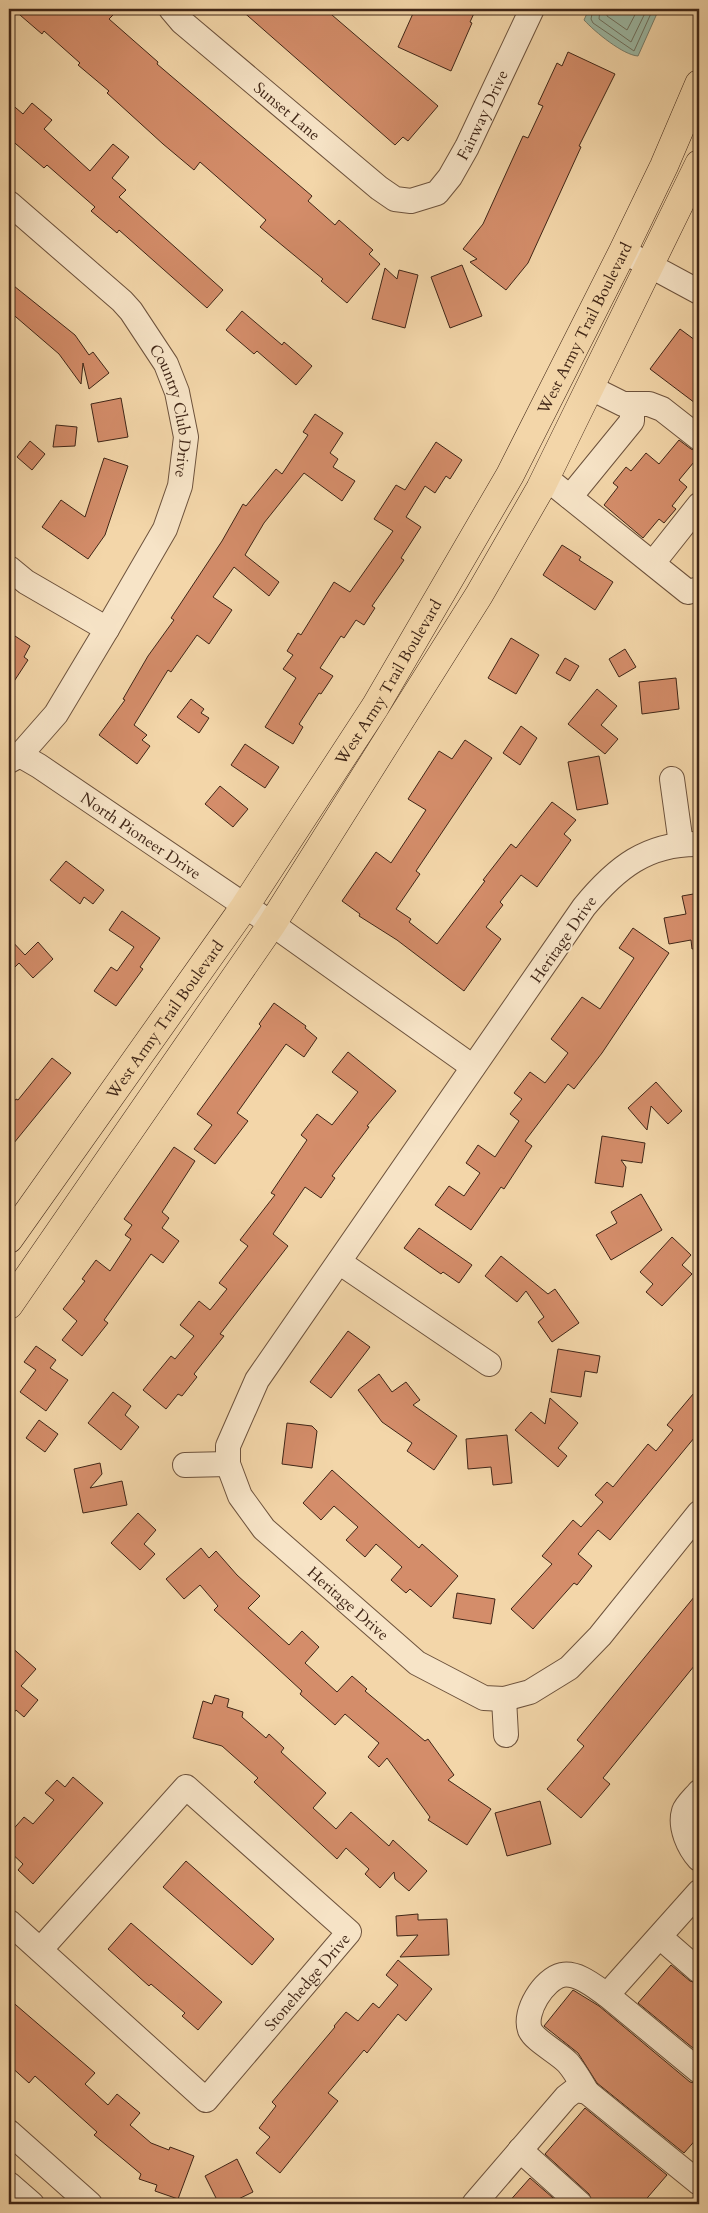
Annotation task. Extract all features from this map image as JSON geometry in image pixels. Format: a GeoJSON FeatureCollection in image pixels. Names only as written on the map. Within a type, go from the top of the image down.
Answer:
{"type":"FeatureCollection","features":[{"type":"Feature","properties":{"kind":"main road","name":"West Army Trail Boulevard"},"geometry":{"type":"LineString","coordinates":[[9,1239],[245,906],[375,708],[510,475],[664,166],[699,84]]}},
{"type":"Feature","properties":{"kind":"main road","name":"West Army Trail Boulevard"},"geometry":{"type":"LineString","coordinates":[[9,1305],[272,924],[479,595],[543,484],[699,164]]}},
{"type":"Feature","properties":{"kind":"main road"},"geometry":{"type":"LineString","coordinates":[[560,375],[591,388]]}},
{"type":"Feature","properties":{"kind":"main road"},"geometry":{"type":"LineString","coordinates":[[510,475],[543,484]]}},
{"type":"Feature","properties":{"kind":"street","name":"Sunset Lane"},"geometry":{"type":"LineString","coordinates":[[172,9],[182,22],[378,188],[395,199],[411,201]]}},
{"type":"Feature","properties":{"kind":"street","name":"Fairway Drive"},"geometry":{"type":"LineString","coordinates":[[411,201],[437,193],[450,178],[467,147],[532,9]]}},
{"type":"Feature","properties":{"kind":"street","name":"Country Club Drive"},"geometry":{"type":"LineString","coordinates":[[9,203],[132,311],[166,364],[177,392],[186,437],[180,486],[165,530],[56,714],[14,758]]}},
{"type":"Feature","properties":{"kind":"street"},"geometry":{"type":"LineString","coordinates":[[623,250],[699,292]]}},
{"type":"Feature","properties":{"kind":"street"},"geometry":{"type":"LineString","coordinates":[[591,388],[622,404],[649,404],[662,408],[699,438]]}},
{"type":"Feature","properties":{"kind":"street"},"geometry":{"type":"LineString","coordinates":[[570,497],[632,421],[632,404]]}},
{"type":"Feature","properties":{"kind":"street"},"geometry":{"type":"LineString","coordinates":[[543,484],[570,497],[688,592],[699,589]]}},
{"type":"Feature","properties":{"kind":"street"},"geometry":{"type":"LineString","coordinates":[[653,563],[699,505]]}},
{"type":"Feature","properties":{"kind":"street"},"geometry":{"type":"LineString","coordinates":[[9,568],[26,582],[107,629]]}},
{"type":"Feature","properties":{"kind":"street","name":"North Pioneer Drive"},"geometry":{"type":"LineString","coordinates":[[14,758],[272,924]]}},
{"type":"Feature","properties":{"kind":"street","name":"Heritage Drive"},"geometry":{"type":"LineString","coordinates":[[672,779],[690,844],[659,848],[639,856],[618,870],[584,907],[258,1380],[228,1446],[228,1464],[240,1496],[264,1529],[417,1663],[484,1698],[504,1699],[530,1692],[569,1668],[600,1636],[699,1513]]}},
{"type":"Feature","properties":{"kind":"street"},"geometry":{"type":"LineString","coordinates":[[272,924],[472,1067]]}},
{"type":"Feature","properties":{"kind":"street"},"geometry":{"type":"LineString","coordinates":[[339,1262],[489,1364]]}},
{"type":"Feature","properties":{"kind":"street"},"geometry":{"type":"LineString","coordinates":[[185,1465],[228,1464]]}},
{"type":"Feature","properties":{"kind":"street"},"geometry":{"type":"LineString","coordinates":[[504,1699],[506,1735]]}},
{"type":"Feature","properties":{"kind":"street","name":"Stonehedge Drive"},"geometry":{"type":"LineString","coordinates":[[9,1922],[206,2100],[349,1932],[186,1787],[40,1950]]}},
{"type":"Feature","properties":{"kind":"street"},"geometry":{"type":"LineString","coordinates":[[699,1792],[684,1811],[684,1829],[690,1850],[699,1859]]}},
{"type":"Feature","properties":{"kind":"street"},"geometry":{"type":"LineString","coordinates":[[608,1995],[699,1892]]}},
{"type":"Feature","properties":{"kind":"street"},"geometry":{"type":"LineString","coordinates":[[660,1937],[699,1970]]}},
{"type":"Feature","properties":{"kind":"street"},"geometry":{"type":"LineString","coordinates":[[699,2072],[608,1995],[578,1977],[562,1975],[547,1984],[533,2002],[528,2016],[531,2031],[568,2063],[587,2092],[699,2183]]}},
{"type":"Feature","properties":{"kind":"street"},"geometry":{"type":"LineString","coordinates":[[474,2204],[566,2097],[576,2090],[587,2092]]}},
{"type":"Feature","properties":{"kind":"street"},"geometry":{"type":"LineString","coordinates":[[9,2132],[90,2204]]}},
{"type":"Feature","properties":{"kind":"street"},"geometry":{"type":"LineString","coordinates":[[520,2150],[580,2204]]}},
{"type":"Feature","properties":{"kind":"street"},"geometry":{"type":"LineString","coordinates":[[9,2184],[32,2204]]}},
{"type":"Feature","properties":{"kind":"water"},"geometry":{"type":"Polygon","coordinates":[[[589,9],[659,9],[638,56],[617,47],[589,25],[584,20],[589,9]]]}},
{"type":"Feature","properties":{"kind":"building"},"geometry":{"type":"Polygon","coordinates":[[[13,9],[106,9],[113,15],[109,19],[158,62],[157,64],[312,196],[308,201],[335,225],[339,220],[373,250],[369,254],[380,264],[347,303],[321,281],[323,279],[260,227],[266,220],[200,162],[194,170],[107,93],[109,91],[78,65],[80,63],[44,31],[42,34],[13,9]]]}},
{"type":"Feature","properties":{"kind":"building"},"geometry":{"type":"Polygon","coordinates":[[[240,9],[325,9],[438,106],[408,141],[403,137],[395,145],[240,9]]]}},
{"type":"Feature","properties":{"kind":"building"},"geometry":{"type":"Polygon","coordinates":[[[415,9],[476,9],[470,22],[472,23],[451,71],[398,47],[415,9]]]}},
{"type":"Feature","properties":{"kind":"building"},"geometry":{"type":"Polygon","coordinates":[[[568,52],[615,74],[579,146],[581,147],[528,263],[506,290],[470,262],[477,259],[463,249],[483,224],[523,136],[528,138],[543,106],[538,104],[557,63],[562,66],[568,52]]]}},
{"type":"Feature","properties":{"kind":"building"},"geometry":{"type":"Polygon","coordinates":[[[9,102],[23,114],[32,103],[52,120],[44,129],[90,171],[113,144],[129,157],[112,178],[126,190],[119,197],[223,290],[207,308],[119,230],[117,233],[91,211],[95,207],[47,165],[44,168],[9,138],[9,102]]]}},
{"type":"Feature","properties":{"kind":"building"},"geometry":{"type":"Polygon","coordinates":[[[462,265],[482,316],[450,328],[431,277],[462,265]]]}},
{"type":"Feature","properties":{"kind":"building"},"geometry":{"type":"Polygon","coordinates":[[[385,268],[397,279],[399,270],[418,275],[405,328],[372,319],[385,268]]]}},
{"type":"Feature","properties":{"kind":"building"},"geometry":{"type":"Polygon","coordinates":[[[9,282],[75,335],[89,355],[93,352],[109,373],[89,389],[83,363],[81,384],[59,354],[9,311],[9,282]]]}},
{"type":"Feature","properties":{"kind":"building"},"geometry":{"type":"Polygon","coordinates":[[[242,311],[282,345],[284,342],[312,366],[296,385],[257,351],[254,354],[226,330],[242,311]]]}},
{"type":"Feature","properties":{"kind":"building"},"geometry":{"type":"Polygon","coordinates":[[[680,329],[699,343],[699,406],[650,369],[680,329]]]}},
{"type":"Feature","properties":{"kind":"building"},"geometry":{"type":"Polygon","coordinates":[[[121,398],[128,437],[98,442],[91,404],[121,398]]]}},
{"type":"Feature","properties":{"kind":"building"},"geometry":{"type":"Polygon","coordinates":[[[315,414],[343,433],[330,453],[338,459],[333,467],[355,481],[342,501],[304,473],[264,523],[245,555],[279,582],[269,596],[234,567],[213,597],[232,610],[209,644],[197,635],[171,672],[168,670],[134,725],[147,735],[142,740],[150,746],[137,764],[99,735],[125,700],[123,699],[148,656],[174,620],[171,618],[222,541],[243,504],[246,506],[276,469],[282,474],[308,435],[303,432],[315,414]]]}},
{"type":"Feature","properties":{"kind":"building"},"geometry":{"type":"Polygon","coordinates":[[[56,425],[77,427],[75,446],[53,447],[56,425]]]}},
{"type":"Feature","properties":{"kind":"building"},"geometry":{"type":"Polygon","coordinates":[[[679,440],[691,449],[699,451],[699,456],[679,480],[687,487],[672,506],[676,509],[664,523],[659,519],[643,538],[604,505],[618,487],[613,483],[626,467],[631,471],[646,453],[659,464],[679,440]]]}},
{"type":"Feature","properties":{"kind":"building"},"geometry":{"type":"Polygon","coordinates":[[[30,441],[45,454],[32,470],[17,457],[30,441]]]}},
{"type":"Feature","properties":{"kind":"building"},"geometry":{"type":"Polygon","coordinates":[[[436,442],[462,460],[450,479],[446,476],[435,493],[425,486],[406,517],[421,527],[401,558],[404,560],[372,606],[375,608],[364,625],[356,620],[344,638],[341,636],[320,668],[333,676],[321,694],[319,693],[299,724],[303,727],[293,744],[265,727],[296,678],[283,669],[293,655],[287,651],[298,633],[301,635],[334,582],[350,592],[393,531],[374,519],[396,485],[405,490],[436,442]]]}},
{"type":"Feature","properties":{"kind":"building"},"geometry":{"type":"Polygon","coordinates":[[[104,458],[128,466],[105,535],[88,559],[42,527],[61,500],[85,517],[104,458]]]}},
{"type":"Feature","properties":{"kind":"building"},"geometry":{"type":"Polygon","coordinates":[[[562,545],[581,557],[579,560],[613,582],[595,610],[543,575],[562,545]]]}},
{"type":"Feature","properties":{"kind":"building"},"geometry":{"type":"Polygon","coordinates":[[[9,632],[30,646],[24,657],[28,660],[9,689],[9,632]]]}},
{"type":"Feature","properties":{"kind":"building"},"geometry":{"type":"Polygon","coordinates":[[[511,638],[539,655],[516,694],[488,678],[511,638]]]}},
{"type":"Feature","properties":{"kind":"building"},"geometry":{"type":"Polygon","coordinates":[[[625,649],[636,667],[619,677],[609,659],[625,649]]]}},
{"type":"Feature","properties":{"kind":"building"},"geometry":{"type":"Polygon","coordinates":[[[565,658],[579,666],[570,681],[556,673],[565,658]]]}},
{"type":"Feature","properties":{"kind":"building"},"geometry":{"type":"Polygon","coordinates":[[[676,678],[679,709],[642,714],[639,682],[676,678]]]}},
{"type":"Feature","properties":{"kind":"building"},"geometry":{"type":"Polygon","coordinates":[[[597,689],[617,706],[601,725],[618,739],[605,754],[568,724],[597,689]]]}},
{"type":"Feature","properties":{"kind":"building"},"geometry":{"type":"Polygon","coordinates":[[[191,699],[204,709],[201,713],[209,718],[199,733],[177,717],[191,699]]]}},
{"type":"Feature","properties":{"kind":"building"},"geometry":{"type":"Polygon","coordinates":[[[521,726],[537,738],[520,765],[503,753],[521,726]]]}},
{"type":"Feature","properties":{"kind":"building"},"geometry":{"type":"Polygon","coordinates":[[[465,740],[492,758],[416,871],[420,874],[396,909],[411,919],[409,922],[437,944],[511,844],[516,848],[552,802],[576,820],[564,834],[571,840],[537,887],[521,875],[500,902],[503,905],[486,927],[501,939],[464,991],[397,940],[359,916],[360,914],[342,901],[376,852],[391,863],[426,810],[408,799],[439,751],[452,759],[465,740]]]}},
{"type":"Feature","properties":{"kind":"building"},"geometry":{"type":"Polygon","coordinates":[[[245,744],[279,767],[265,788],[231,765],[245,744]]]}},
{"type":"Feature","properties":{"kind":"building"},"geometry":{"type":"Polygon","coordinates":[[[599,756],[608,804],[577,810],[568,762],[599,756]]]}},
{"type":"Feature","properties":{"kind":"building"},"geometry":{"type":"Polygon","coordinates":[[[220,786],[248,809],[233,827],[205,804],[220,786]]]}},
{"type":"Feature","properties":{"kind":"building"},"geometry":{"type":"Polygon","coordinates":[[[66,861],[104,890],[93,904],[84,897],[80,904],[50,880],[66,861]]]}},
{"type":"Feature","properties":{"kind":"building"},"geometry":{"type":"Polygon","coordinates":[[[699,893],[699,948],[692,949],[691,940],[669,944],[664,918],[686,914],[682,896],[699,893]]]}},
{"type":"Feature","properties":{"kind":"building"},"geometry":{"type":"Polygon","coordinates":[[[122,911],[160,938],[140,967],[143,969],[116,1006],[94,991],[111,967],[117,971],[134,947],[109,930],[122,911]]]}},
{"type":"Feature","properties":{"kind":"building"},"geometry":{"type":"Polygon","coordinates":[[[633,928],[669,953],[602,1053],[574,1089],[568,1084],[525,1141],[532,1146],[504,1189],[501,1187],[471,1230],[435,1205],[449,1186],[464,1196],[480,1173],[466,1163],[478,1145],[495,1157],[519,1121],[510,1114],[522,1099],[514,1093],[530,1072],[545,1083],[568,1053],[551,1039],[582,997],[600,1009],[634,958],[619,948],[633,928]]]}},
{"type":"Feature","properties":{"kind":"building"},"geometry":{"type":"Polygon","coordinates":[[[9,938],[25,955],[38,942],[53,959],[33,978],[19,963],[9,973],[9,938]]]}},
{"type":"Feature","properties":{"kind":"building"},"geometry":{"type":"Polygon","coordinates":[[[274,1003],[306,1026],[305,1028],[317,1038],[304,1057],[286,1044],[237,1113],[248,1121],[215,1164],[194,1149],[212,1125],[197,1114],[261,1026],[259,1024],[274,1003]]]}},
{"type":"Feature","properties":{"kind":"building"},"geometry":{"type":"Polygon","coordinates":[[[348,1052],[396,1091],[367,1126],[369,1127],[332,1176],[335,1178],[321,1198],[305,1187],[273,1234],[288,1246],[220,1334],[224,1336],[194,1374],[197,1377],[182,1396],[178,1394],[166,1409],[143,1390],[171,1356],[175,1359],[194,1336],[180,1325],[199,1301],[210,1310],[227,1289],[219,1283],[248,1246],[240,1240],[275,1195],[271,1193],[307,1140],[301,1135],[317,1114],[332,1125],[358,1092],[332,1072],[348,1052]]]}},
{"type":"Feature","properties":{"kind":"building"},"geometry":{"type":"Polygon","coordinates":[[[52,1058],[71,1073],[9,1149],[9,1108],[16,1099],[18,1100],[52,1058]]]}},
{"type":"Feature","properties":{"kind":"building"},"geometry":{"type":"Polygon","coordinates":[[[656,1082],[682,1111],[668,1124],[651,1106],[647,1130],[628,1108],[656,1082]]]}},
{"type":"Feature","properties":{"kind":"building"},"geometry":{"type":"Polygon","coordinates":[[[602,1136],[645,1143],[642,1163],[621,1160],[626,1167],[623,1187],[595,1183],[602,1136]]]}},
{"type":"Feature","properties":{"kind":"building"},"geometry":{"type":"Polygon","coordinates":[[[174,1147],[195,1161],[162,1212],[169,1218],[162,1228],[179,1241],[163,1263],[151,1254],[104,1320],[108,1323],[82,1356],[62,1340],[77,1321],[63,1309],[85,1281],[82,1279],[96,1260],[110,1271],[131,1239],[125,1235],[132,1225],[124,1219],[174,1147]]]}},
{"type":"Feature","properties":{"kind":"building"},"geometry":{"type":"Polygon","coordinates":[[[641,1194],[662,1230],[611,1260],[596,1235],[617,1223],[611,1212],[641,1194]]]}},
{"type":"Feature","properties":{"kind":"building"},"geometry":{"type":"Polygon","coordinates":[[[419,1228],[472,1265],[459,1283],[443,1272],[441,1274],[404,1248],[419,1228]]]}},
{"type":"Feature","properties":{"kind":"building"},"geometry":{"type":"Polygon","coordinates":[[[672,1237],[691,1255],[682,1265],[692,1274],[662,1306],[646,1292],[653,1284],[640,1272],[672,1237]]]}},
{"type":"Feature","properties":{"kind":"building"},"geometry":{"type":"Polygon","coordinates":[[[501,1256],[548,1294],[555,1289],[579,1323],[552,1342],[538,1322],[544,1317],[526,1291],[517,1302],[485,1276],[501,1256]]]}},
{"type":"Feature","properties":{"kind":"building"},"geometry":{"type":"Polygon","coordinates":[[[348,1331],[370,1347],[331,1398],[310,1382],[348,1331]]]}},
{"type":"Feature","properties":{"kind":"building"},"geometry":{"type":"Polygon","coordinates":[[[36,1346],[56,1360],[50,1368],[68,1380],[46,1411],[20,1392],[36,1370],[24,1362],[36,1346]]]}},
{"type":"Feature","properties":{"kind":"building"},"geometry":{"type":"Polygon","coordinates":[[[558,1349],[600,1356],[597,1373],[585,1371],[581,1397],[551,1392],[558,1349]]]}},
{"type":"Feature","properties":{"kind":"building"},"geometry":{"type":"Polygon","coordinates":[[[379,1374],[392,1392],[406,1382],[420,1400],[413,1405],[457,1436],[434,1470],[407,1451],[412,1443],[382,1422],[358,1390],[379,1374]]]}},
{"type":"Feature","properties":{"kind":"building"},"geometry":{"type":"Polygon","coordinates":[[[699,1387],[699,1432],[610,1540],[598,1530],[578,1554],[592,1566],[577,1585],[574,1583],[533,1629],[511,1609],[552,1564],[542,1556],[573,1520],[581,1527],[603,1502],[595,1495],[607,1482],[613,1487],[648,1444],[656,1451],[673,1430],[667,1425],[699,1387]]]}},
{"type":"Feature","properties":{"kind":"building"},"geometry":{"type":"Polygon","coordinates":[[[113,1392],[131,1406],[125,1415],[139,1427],[121,1450],[88,1423],[113,1392]]]}},
{"type":"Feature","properties":{"kind":"building"},"geometry":{"type":"Polygon","coordinates":[[[550,1398],[578,1423],[558,1448],[567,1456],[558,1467],[515,1430],[531,1412],[545,1424],[550,1398]]]}},
{"type":"Feature","properties":{"kind":"building"},"geometry":{"type":"Polygon","coordinates":[[[39,1420],[58,1434],[45,1452],[26,1438],[39,1420]]]}},
{"type":"Feature","properties":{"kind":"building"},"geometry":{"type":"Polygon","coordinates":[[[287,1423],[312,1426],[317,1431],[312,1468],[282,1464],[287,1423]]]}},
{"type":"Feature","properties":{"kind":"building"},"geometry":{"type":"Polygon","coordinates":[[[507,1435],[512,1483],[493,1485],[491,1467],[468,1469],[466,1439],[507,1435]]]}},
{"type":"Feature","properties":{"kind":"building"},"geometry":{"type":"Polygon","coordinates":[[[100,1463],[102,1474],[90,1488],[122,1481],[127,1505],[83,1513],[74,1469],[100,1463]]]}},
{"type":"Feature","properties":{"kind":"building"},"geometry":{"type":"Polygon","coordinates":[[[332,1470],[419,1548],[422,1544],[458,1576],[431,1607],[410,1589],[406,1593],[391,1580],[402,1567],[376,1544],[365,1557],[346,1540],[358,1527],[334,1506],[321,1520],[303,1503],[332,1470]]]}},
{"type":"Feature","properties":{"kind":"building"},"geometry":{"type":"Polygon","coordinates":[[[138,1513],[156,1530],[144,1544],[155,1554],[140,1570],[111,1543],[138,1513]]]}},
{"type":"Feature","properties":{"kind":"building"},"geometry":{"type":"Polygon","coordinates":[[[201,1548],[209,1558],[216,1551],[237,1575],[260,1596],[248,1608],[289,1645],[302,1631],[319,1647],[305,1663],[337,1692],[352,1676],[367,1689],[365,1691],[425,1741],[428,1739],[454,1775],[448,1780],[491,1809],[467,1845],[428,1820],[430,1817],[387,1758],[379,1767],[368,1757],[379,1743],[345,1714],[335,1725],[300,1694],[302,1691],[214,1610],[218,1606],[200,1585],[184,1599],[166,1579],[201,1548]]]}},
{"type":"Feature","properties":{"kind":"building"},"geometry":{"type":"Polygon","coordinates":[[[699,1591],[699,1660],[603,1778],[610,1784],[581,1818],[547,1789],[584,1746],[577,1740],[699,1591]]]}},
{"type":"Feature","properties":{"kind":"building"},"geometry":{"type":"Polygon","coordinates":[[[457,1593],[495,1599],[491,1624],[453,1618],[457,1593]]]}},
{"type":"Feature","properties":{"kind":"building"},"geometry":{"type":"Polygon","coordinates":[[[9,1645],[36,1669],[21,1686],[38,1700],[24,1717],[16,1710],[9,1719],[9,1645]]]}},
{"type":"Feature","properties":{"kind":"building"},"geometry":{"type":"Polygon","coordinates":[[[215,1695],[229,1699],[227,1707],[243,1712],[242,1717],[266,1738],[269,1734],[284,1748],[281,1752],[326,1793],[313,1808],[336,1829],[351,1812],[389,1846],[393,1840],[427,1871],[409,1891],[395,1879],[394,1872],[380,1888],[365,1874],[369,1869],[346,1848],[337,1859],[254,1782],[258,1778],[222,1746],[193,1738],[203,1701],[212,1704],[215,1695]]]}},
{"type":"Feature","properties":{"kind":"building"},"geometry":{"type":"Polygon","coordinates":[[[73,1777],[103,1803],[33,1884],[18,1870],[23,1864],[9,1851],[9,1834],[24,1817],[33,1824],[54,1800],[45,1793],[57,1780],[65,1787],[73,1777]]]}},
{"type":"Feature","properties":{"kind":"building"},"geometry":{"type":"Polygon","coordinates":[[[540,1801],[551,1844],[507,1856],[495,1813],[540,1801]]]}},
{"type":"Feature","properties":{"kind":"building"},"geometry":{"type":"Polygon","coordinates":[[[186,1861],[274,1939],[252,1965],[163,1887],[186,1861]]]}},
{"type":"Feature","properties":{"kind":"building"},"geometry":{"type":"Polygon","coordinates":[[[418,1914],[418,1920],[447,1919],[449,1955],[400,1957],[418,1935],[397,1936],[396,1916],[418,1914]]]}},
{"type":"Feature","properties":{"kind":"building"},"geometry":{"type":"Polygon","coordinates":[[[131,1923],[222,2002],[198,2030],[182,2016],[185,2013],[151,1984],[149,1986],[108,1949],[131,1923]]]}},
{"type":"Feature","properties":{"kind":"building"},"geometry":{"type":"Polygon","coordinates":[[[398,1960],[432,1989],[406,2021],[398,2014],[367,2053],[364,2050],[328,2093],[338,2101],[280,2173],[256,2153],[270,2137],[259,2128],[276,2106],[272,2102],[346,2012],[358,2021],[373,2003],[379,2008],[398,1985],[386,1975],[398,1960]]]}},
{"type":"Feature","properties":{"kind":"building"},"geometry":{"type":"Polygon","coordinates":[[[671,1965],[690,1981],[699,1984],[699,2053],[638,2003],[671,1965]]]}},
{"type":"Feature","properties":{"kind":"building"},"geometry":{"type":"Polygon","coordinates":[[[573,1990],[599,2006],[690,2082],[699,2084],[699,2136],[684,2153],[597,2083],[578,2053],[544,2026],[573,1990]]]}},
{"type":"Feature","properties":{"kind":"building"},"geometry":{"type":"Polygon","coordinates":[[[9,1999],[95,2073],[85,2084],[108,2105],[117,2094],[140,2113],[130,2125],[151,2143],[169,2150],[170,2147],[194,2156],[178,2199],[155,2191],[157,2185],[139,2179],[141,2174],[94,2135],[97,2132],[35,2076],[29,2083],[9,2065],[9,1999]]]}},
{"type":"Feature","properties":{"kind":"building"},"geometry":{"type":"Polygon","coordinates":[[[585,2108],[667,2175],[642,2204],[593,2204],[589,2194],[545,2154],[585,2108]]]}},
{"type":"Feature","properties":{"kind":"building"},"geometry":{"type":"Polygon","coordinates":[[[237,2159],[253,2192],[228,2204],[219,2204],[205,2176],[237,2159]]]}},
{"type":"Feature","properties":{"kind":"building"},"geometry":{"type":"Polygon","coordinates":[[[530,2178],[560,2204],[507,2204],[530,2178]]]}}]}
